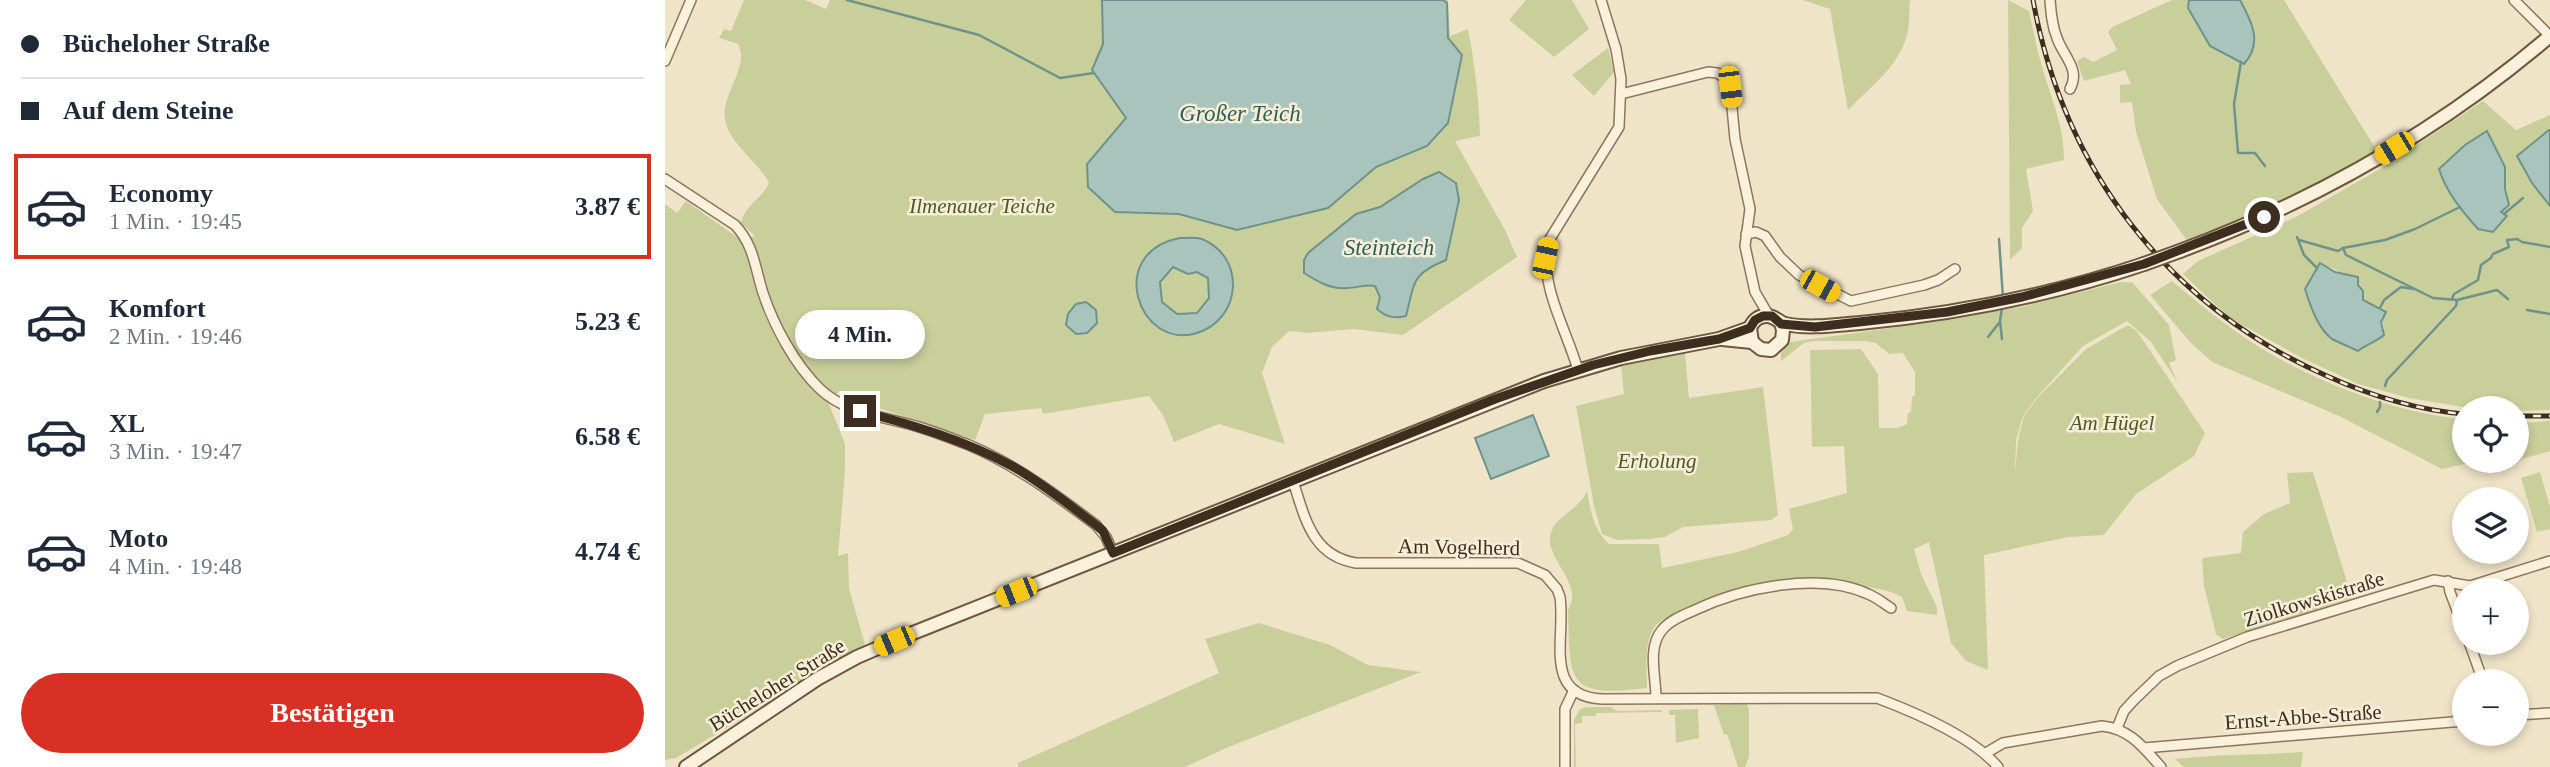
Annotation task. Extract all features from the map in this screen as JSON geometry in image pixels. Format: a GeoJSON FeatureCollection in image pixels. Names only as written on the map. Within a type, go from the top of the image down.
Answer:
{"type":"FeatureCollection","features":[{"type":"Feature","properties":{"kind":"main road","name":"Bücheloher Straße"},"geometry":{"type":"LineString","coordinates":[[685,767],[797,691],[842,664],[1495,399],[1578,370],[1640,353],[1719,339],[1769,316],[1781,324],[1815,327],[1896,319],[1981,306],[2144,264],[2181,251],[2264,217],[2380,156],[2473,96],[2550,36]]}},
{"type":"Feature","properties":{"kind":"main road"},"geometry":{"type":"LineString","coordinates":[[1752,342],[1753,324]]}},
{"type":"Feature","properties":{"kind":"main road"},"geometry":{"type":"LineString","coordinates":[[1781,324],[1783,337]]}},
{"type":"Feature","properties":{"kind":"main road","name":"Bücheloher Straße"},"geometry":{"type":"LineString","coordinates":[[1719,339],[1752,342],[1758,348],[1768,350],[1777,347],[1783,337],[1815,327]]}},
{"type":"Feature","properties":{"kind":"street"},"geometry":{"type":"LineString","coordinates":[[665,61],[691,0]]}},
{"type":"Feature","properties":{"kind":"street"},"geometry":{"type":"LineString","coordinates":[[1578,370],[1545,272],[1545,258],[1548,242],[1619,127],[1621,94],[1616,49],[1601,0]]}},
{"type":"Feature","properties":{"kind":"street"},"geometry":{"type":"LineString","coordinates":[[2050,0],[2057,40],[2073,66],[2073,84],[2070,89]]}},
{"type":"Feature","properties":{"kind":"street"},"geometry":{"type":"LineString","coordinates":[[2514,0],[2550,36]]}},
{"type":"Feature","properties":{"kind":"street"},"geometry":{"type":"LineString","coordinates":[[1621,94],[1708,72],[1717,73],[1730,87],[1735,139],[1750,209],[1745,246],[1755,292],[1753,324]]}},
{"type":"Feature","properties":{"kind":"street"},"geometry":{"type":"LineString","coordinates":[[665,179],[741,231],[754,258],[763,294],[776,323],[821,390],[834,400],[860,411],[920,427],[969,445],[1015,468],[1103,531],[1113,553]]}},
{"type":"Feature","properties":{"kind":"street"},"geometry":{"type":"LineString","coordinates":[[1746,234],[1756,232],[1765,236],[1780,257],[1799,275],[1851,301],[1924,285],[1955,269]]}},
{"type":"Feature","properties":{"kind":"street"},"geometry":{"type":"LineString","coordinates":[[1755,292],[1769,316]]}},
{"type":"Feature","properties":{"kind":"street","name":"Am Vogelherd"},"geometry":{"type":"LineString","coordinates":[[1293,481],[1316,538],[1333,557],[1363,564],[1518,563],[1539,570],[1552,582],[1560,597],[1561,660],[1564,680],[1573,692]]}},
{"type":"Feature","properties":{"kind":"street","name":"Ziolkowskistraße"},"geometry":{"type":"LineString","coordinates":[[2117,728],[2124,711],[2159,676],[2248,637],[2434,580],[2470,586],[2550,561]]}},
{"type":"Feature","properties":{"kind":"street"},"geometry":{"type":"LineString","coordinates":[[2448,581],[2452,599]]}},
{"type":"Feature","properties":{"kind":"street"},"geometry":{"type":"LineString","coordinates":[[1656,698],[1655,645],[1661,631],[1669,623],[1707,604],[1741,592],[1826,584],[1866,593],[1891,608]]}},
{"type":"Feature","properties":{"kind":"street"},"geometry":{"type":"LineString","coordinates":[[1565,767],[1565,709],[1573,692],[1591,698],[1877,698],[1914,712],[1986,753],[1998,767]]}},
{"type":"Feature","properties":{"kind":"street"},"geometry":{"type":"LineString","coordinates":[[2529,714],[2550,713]]}},
{"type":"Feature","properties":{"kind":"street","name":"Ernst-Abbe-Straße"},"geometry":{"type":"LineString","coordinates":[[2144,748],[2452,722]]}},
{"type":"Feature","properties":{"kind":"street"},"geometry":{"type":"LineString","coordinates":[[1986,753],[2003,743],[2102,726],[2117,728],[2131,735],[2161,767]]}},
{"type":"Feature","properties":{"kind":"green space","name":"Ilmenauer Teiche"},"geometry":{"type":"Polygon","coordinates":[[[744,0],[805,0],[826,9],[830,0],[1448,0],[1450,36],[1468,29],[1480,136],[1455,141],[1505,230],[1517,257],[1403,335],[1353,329],[1308,333],[1289,331],[1272,347],[1262,373],[1285,444],[1219,424],[1174,442],[1163,415],[1149,396],[1043,414],[1041,408],[985,414],[975,440],[854,400],[839,391],[829,404],[845,444],[838,556],[848,553],[849,588],[865,645],[676,758],[665,760],[665,204],[677,213],[686,201],[741,240],[755,236],[741,223],[746,211],[769,183],[728,128],[725,110],[741,53],[738,44],[719,38],[724,29],[731,31],[744,0]]]}},
{"type":"Feature","properties":{"kind":"green space"},"geometry":{"type":"Polygon","coordinates":[[[1526,0],[1572,0],[1589,29],[1554,57],[1509,20],[1526,0]]]}},
{"type":"Feature","properties":{"kind":"green space"},"geometry":{"type":"Polygon","coordinates":[[[1803,0],[1910,0],[1908,29],[1902,49],[1881,77],[1848,110],[1830,9],[1803,0]]]}},
{"type":"Feature","properties":{"kind":"green space"},"geometry":{"type":"Polygon","coordinates":[[[2008,0],[2029,11],[2064,149],[2064,160],[2026,169],[2033,211],[2022,228],[2022,248],[2010,260],[2008,0]]]}},
{"type":"Feature","properties":{"kind":"green space"},"geometry":{"type":"Polygon","coordinates":[[[2172,0],[2189,0],[2188,8],[2248,15],[2240,0],[2284,0],[2377,151],[2285,200],[2188,242],[2157,199],[2136,132],[2132,102],[2120,103],[2120,85],[2131,84],[2125,70],[2084,81],[2077,61],[2084,57],[2093,62],[2117,50],[2108,32],[2112,27],[2172,0]]]}},
{"type":"Feature","properties":{"kind":"green space"},"geometry":{"type":"Polygon","coordinates":[[[1608,48],[1614,72],[1594,96],[1572,75],[1608,48]]]}},
{"type":"Feature","properties":{"kind":"green space"},"geometry":{"type":"Polygon","coordinates":[[[2483,101],[2516,130],[2550,115],[2550,130],[2532,183],[2550,206],[2550,410],[2529,411],[2529,396],[2452,396],[2452,405],[2409,398],[2358,384],[2302,358],[2228,317],[2183,274],[2198,261],[2296,217],[2385,166],[2483,101]],[[2487,131],[2443,181],[2507,216],[2501,212],[2508,205],[2505,167],[2487,131]],[[2320,263],[2312,309],[2323,329],[2358,351],[2369,342],[2378,340],[2384,329],[2380,308],[2363,300],[2349,276],[2320,263]]]}},
{"type":"Feature","properties":{"kind":"green space"},"geometry":{"type":"Polygon","coordinates":[[[2172,281],[2255,345],[2311,375],[2404,409],[2452,417],[2452,467],[2442,469],[2339,416],[2212,362],[2190,342],[2150,295],[2172,281]]]}},
{"type":"Feature","properties":{"kind":"green space","name":"Am Hügel"},"geometry":{"type":"Polygon","coordinates":[[[2121,282],[2133,283],[2169,325],[2176,360],[2169,363],[2178,383],[2151,342],[2127,321],[2083,346],[2038,396],[2023,416],[2016,440],[2015,474],[2018,440],[2024,416],[2039,396],[2086,349],[2128,325],[2137,331],[2205,433],[2194,456],[2136,494],[2104,535],[2068,537],[1984,555],[1988,670],[1966,661],[1951,643],[1929,542],[1914,549],[1921,574],[1937,607],[1937,615],[1907,611],[1902,597],[1880,589],[1833,582],[1771,583],[1731,592],[1659,622],[1647,647],[1647,688],[1601,690],[1587,687],[1578,680],[1570,654],[1568,610],[1572,600],[1571,590],[1550,542],[1554,526],[1579,503],[1587,491],[1596,526],[1609,544],[1659,544],[1662,568],[1738,552],[1788,535],[1793,529],[1789,509],[1847,493],[1844,446],[1812,447],[1810,350],[1861,349],[1878,374],[1879,428],[1897,428],[1907,424],[1912,397],[1915,395],[1915,372],[1903,353],[1889,354],[1876,343],[1864,341],[1814,341],[1804,343],[1781,361],[1781,353],[1790,342],[1935,322],[2025,306],[2121,282]]]}},
{"type":"Feature","properties":{"kind":"green space","name":"Erholung"},"geometry":{"type":"Polygon","coordinates":[[[1685,353],[1689,398],[1763,387],[1778,515],[1771,520],[1683,527],[1665,537],[1649,539],[1617,540],[1602,534],[1594,506],[1576,406],[1624,394],[1621,366],[1685,353]]]}},
{"type":"Feature","properties":{"kind":"green space"},"geometry":{"type":"Polygon","coordinates":[[[2550,421],[2550,451],[2529,457],[2529,422],[2550,421]]]}},
{"type":"Feature","properties":{"kind":"green space"},"geometry":{"type":"Polygon","coordinates":[[[2313,472],[2352,598],[2223,639],[2216,634],[2204,586],[2202,558],[2241,553],[2243,532],[2264,514],[2290,503],[2287,473],[2313,472]]]}},
{"type":"Feature","properties":{"kind":"green space"},"geometry":{"type":"Polygon","coordinates":[[[2540,472],[2550,507],[2550,529],[2537,532],[2529,505],[2529,487],[2524,487],[2521,478],[2540,472]]]}},
{"type":"Feature","properties":{"kind":"green space"},"geometry":{"type":"Polygon","coordinates":[[[1259,623],[1330,645],[1368,665],[1421,672],[1231,746],[1185,767],[1018,767],[1018,763],[1219,673],[1205,639],[1259,623]]]}},
{"type":"Feature","properties":{"kind":"green space"},"geometry":{"type":"Polygon","coordinates":[[[1746,703],[1749,709],[1749,757],[1745,767],[1738,767],[1714,705],[1746,703]]]}},
{"type":"Feature","properties":{"kind":"green space"},"geometry":{"type":"Polygon","coordinates":[[[1587,707],[1662,712],[1596,713],[1596,716],[1582,716],[1582,723],[1575,724],[1574,767],[1574,720],[1580,709],[1587,707]]]}},
{"type":"Feature","properties":{"kind":"green space"},"geometry":{"type":"Polygon","coordinates":[[[1698,709],[1699,738],[1676,743],[1675,715],[1669,715],[1669,710],[1698,709]]]}},
{"type":"Feature","properties":{"kind":"green space"},"geometry":{"type":"Polygon","coordinates":[[[2303,752],[2301,767],[2184,767],[2175,759],[2207,756],[2303,752]]]}},
{"type":"Feature","properties":{"kind":"water","name":"Großer Teich"},"geometry":{"type":"Polygon","coordinates":[[[1102,0],[1443,0],[1447,3],[1448,38],[1462,55],[1448,123],[1427,146],[1376,167],[1328,208],[1237,230],[1179,214],[1115,212],[1088,187],[1087,164],[1126,118],[1092,70],[1103,44],[1102,0]]]}},
{"type":"Feature","properties":{"kind":"water"},"geometry":{"type":"Polygon","coordinates":[[[2189,0],[2240,0],[2254,32],[2253,48],[2244,64],[2210,46],[2188,8],[2189,0]]]}},
{"type":"Feature","properties":{"kind":"water"},"geometry":{"type":"Polygon","coordinates":[[[2549,130],[2550,206],[2532,183],[2517,156],[2549,130]]]}},
{"type":"Feature","properties":{"kind":"water"},"geometry":{"type":"Polygon","coordinates":[[[2487,131],[2505,167],[2505,189],[2509,205],[2501,212],[2507,216],[2493,232],[2478,229],[2460,208],[2439,169],[2465,145],[2487,131]]]}},
{"type":"Feature","properties":{"kind":"water","name":"Steinteich"},"geometry":{"type":"Polygon","coordinates":[[[1439,172],[1456,183],[1459,200],[1446,260],[1420,275],[1413,287],[1406,316],[1390,317],[1377,309],[1380,297],[1375,286],[1335,288],[1304,273],[1304,260],[1308,253],[1356,214],[1380,207],[1423,179],[1439,172]]]}},
{"type":"Feature","properties":{"kind":"water"},"geometry":{"type":"Polygon","coordinates":[[[1180,238],[1199,238],[1216,248],[1226,259],[1232,273],[1233,288],[1223,315],[1212,326],[1197,333],[1176,335],[1159,328],[1146,315],[1138,298],[1137,279],[1143,261],[1157,247],[1180,238]],[[1173,267],[1160,282],[1162,302],[1177,314],[1197,313],[1209,298],[1208,278],[1197,272],[1188,274],[1173,267]]]}},
{"type":"Feature","properties":{"kind":"water"},"geometry":{"type":"Polygon","coordinates":[[[2320,263],[2335,272],[2358,277],[2363,300],[2386,312],[2381,322],[2384,335],[2358,351],[2327,335],[2315,316],[2305,289],[2320,263]]]}},
{"type":"Feature","properties":{"kind":"water"},"geometry":{"type":"Polygon","coordinates":[[[1086,302],[1096,310],[1097,323],[1087,333],[1076,334],[1066,325],[1068,314],[1076,304],[1086,302]]]}},
{"type":"Feature","properties":{"kind":"water"},"geometry":{"type":"Polygon","coordinates":[[[1533,415],[1549,456],[1491,479],[1475,438],[1533,415]]]}},
{"type":"Feature","properties":{"kind":"waterway"},"geometry":{"type":"LineString","coordinates":[[847,0],[979,35],[1060,78],[1094,73]]}},
{"type":"Feature","properties":{"kind":"waterway"},"geometry":{"type":"LineString","coordinates":[[2241,62],[2234,104],[2238,153],[2255,153],[2265,166]]}},
{"type":"Feature","properties":{"kind":"waterway"},"geometry":{"type":"LineString","coordinates":[[2504,214],[2523,198]]}},
{"type":"Feature","properties":{"kind":"waterway"},"geometry":{"type":"LineString","coordinates":[[2299,240],[2338,251],[2385,240],[2460,207]]}},
{"type":"Feature","properties":{"kind":"waterway"},"geometry":{"type":"LineString","coordinates":[[2297,237],[2304,255],[2317,268]]}},
{"type":"Feature","properties":{"kind":"waterway"},"geometry":{"type":"LineString","coordinates":[[1999,239],[2003,298]]}},
{"type":"Feature","properties":{"kind":"waterway"},"geometry":{"type":"LineString","coordinates":[[2452,299],[2454,294],[2478,280],[2481,265],[2493,254],[2509,247],[2507,240],[2517,239],[2550,247]]}},
{"type":"Feature","properties":{"kind":"waterway"},"geometry":{"type":"LineString","coordinates":[[2343,248],[2346,255],[2433,298],[2457,300],[2497,290],[2508,299]]}},
{"type":"Feature","properties":{"kind":"waterway"},"geometry":{"type":"LineString","coordinates":[[2380,308],[2384,300],[2401,287],[2414,289]]}},
{"type":"Feature","properties":{"kind":"waterway"},"geometry":{"type":"LineString","coordinates":[[2385,386],[2387,380],[2456,306],[2457,300]]}},
{"type":"Feature","properties":{"kind":"waterway"},"geometry":{"type":"LineString","coordinates":[[2002,308],[2002,339]]}},
{"type":"Feature","properties":{"kind":"waterway"},"geometry":{"type":"LineString","coordinates":[[2527,310],[2550,314]]}},
{"type":"Feature","properties":{"kind":"waterway"},"geometry":{"type":"LineString","coordinates":[[1988,337],[1999,323]]}},
{"type":"Feature","properties":{"kind":"waterway"},"geometry":{"type":"LineString","coordinates":[[2377,412],[2380,402]]}},
{"type":"Feature","properties":{"kind":"railway"},"geometry":{"type":"LineString","coordinates":[[2033,0],[2048,62],[2070,121],[2098,175],[2132,226],[2172,271],[2218,312],[2270,347],[2327,376],[2394,401],[2452,412]]}},
{"type":"Feature","properties":{"kind":"railway"},"geometry":{"type":"LineString","coordinates":[[2529,416],[2550,416]]}},
{"type":"Feature","properties":{"kind":"route"},"geometry":{"type":"LineString","coordinates":[[860,411],[920,427],[969,445],[1015,468],[1058,496],[1103,531],[1113,553],[1495,399],[1593,365],[1650,351],[1719,339],[1750,328],[1755,320],[1763,316],[1772,316],[1781,324],[1815,327],[1947,312],[2022,297],[2144,264],[2264,217]]}}]}
